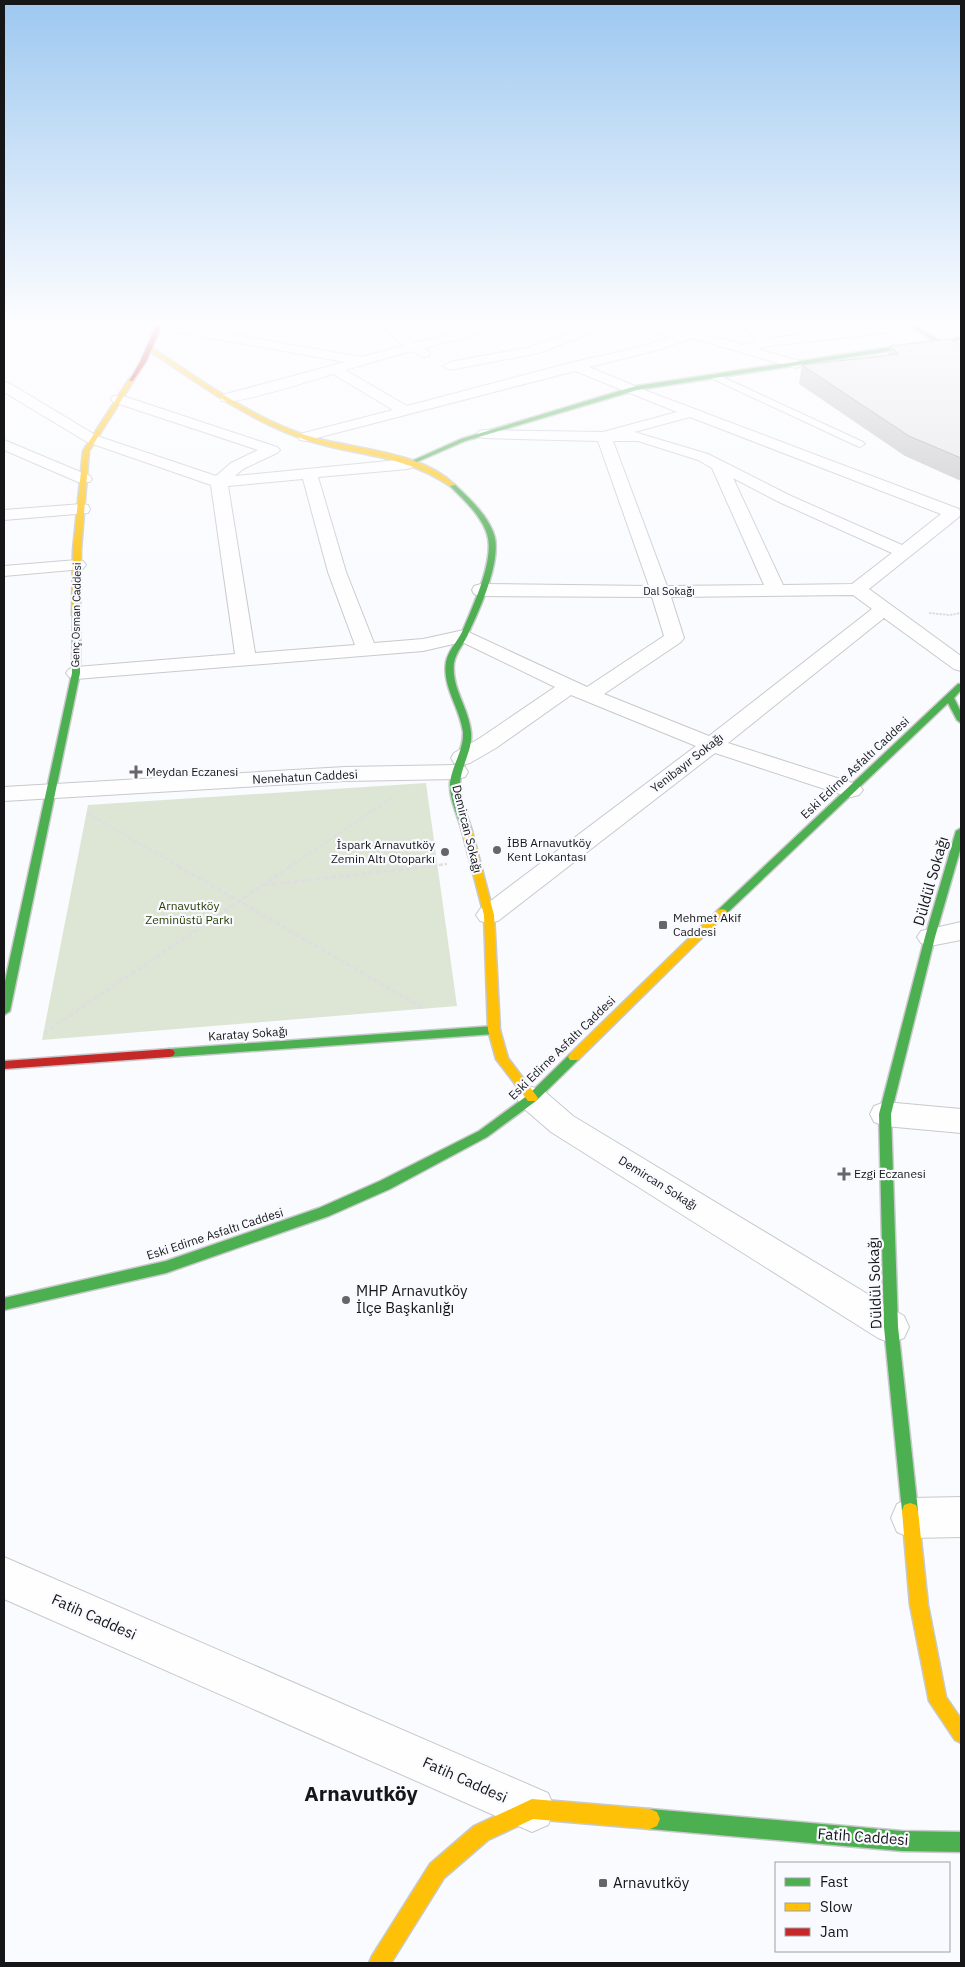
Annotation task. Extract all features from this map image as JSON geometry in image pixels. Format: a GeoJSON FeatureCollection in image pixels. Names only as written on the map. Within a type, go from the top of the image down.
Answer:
{"type":"FeatureCollection","features":[{"type":"Feature","properties":{"kind":"street"},"geometry":{"type":"LineString","coordinates":[[52,415],[92,439],[219,482],[408,464],[442,448],[548,415]]}},
{"type":"Feature","properties":{"kind":"street","name":"Genç Osman Caddesi"},"geometry":{"type":"LineString","coordinates":[[4,1011],[76,673],[77,565],[86,451],[108,415]]}},
{"type":"Feature","properties":{"kind":"street"},"geometry":{"type":"LineString","coordinates":[[166,415],[272,450],[237,466],[219,482]]}},
{"type":"Feature","properties":{"kind":"street","name":"Demircan Sokağı"},"geometry":{"type":"LineString","coordinates":[[254,415],[304,438],[408,464],[442,478],[463,497],[488,530],[494,543],[481,590],[464,636],[452,653],[450,678],[464,716],[468,735],[455,785],[489,915],[494,1030],[502,1059],[532,1098],[562,1124],[891,1327]]}},
{"type":"Feature","properties":{"kind":"street"},"geometry":{"type":"LineString","coordinates":[[304,438],[391,415]]}},
{"type":"Feature","properties":{"kind":"street"},"geometry":{"type":"LineString","coordinates":[[604,436],[683,415]]}},
{"type":"Feature","properties":{"kind":"street"},"geometry":{"type":"LineString","coordinates":[[695,415],[953,514],[857,589],[961,665]]}},
{"type":"Feature","properties":{"kind":"street"},"geometry":{"type":"LineString","coordinates":[[484,434],[640,437],[704,457],[785,498],[904,552]]}},
{"type":"Feature","properties":{"kind":"street"},"geometry":{"type":"LineString","coordinates":[[460,765],[488,743],[674,638],[660,592],[604,436]]}},
{"type":"Feature","properties":{"kind":"street"},"geometry":{"type":"LineString","coordinates":[[4,445],[84,479]]}},
{"type":"Feature","properties":{"kind":"street"},"geometry":{"type":"LineString","coordinates":[[718,464],[776,590]]}},
{"type":"Feature","properties":{"kind":"street"},"geometry":{"type":"LineString","coordinates":[[309,473],[336,572],[366,650]]}},
{"type":"Feature","properties":{"kind":"street"},"geometry":{"type":"LineString","coordinates":[[219,482],[246,658]]}},
{"type":"Feature","properties":{"kind":"street"},"geometry":{"type":"LineString","coordinates":[[4,515],[82,509]]}},
{"type":"Feature","properties":{"kind":"street"},"geometry":{"type":"LineString","coordinates":[[4,571],[77,565]]}},
{"type":"Feature","properties":{"kind":"street","name":"Dal Sokağı"},"geometry":{"type":"LineString","coordinates":[[481,590],[660,592],[857,589]]}},
{"type":"Feature","properties":{"kind":"street","name":"Yenibayır Sokağı"},"geometry":{"type":"LineString","coordinates":[[489,915],[712,745],[884,608]]}},
{"type":"Feature","properties":{"kind":"street"},"geometry":{"type":"LineString","coordinates":[[76,673],[423,645],[464,636],[579,691],[712,745],[851,790]]}},
{"type":"Feature","properties":{"kind":"street"},"geometry":{"type":"LineString","coordinates":[[957,697],[961,720]]}},
{"type":"Feature","properties":{"kind":"street","name":"Eski Edirne Asfaltı Caddesi"},"geometry":{"type":"LineString","coordinates":[[4,1304],[166,1267],[245,1241],[324,1212],[385,1186],[483,1134],[532,1098],[722,912],[851,790],[957,697]]}},
{"type":"Feature","properties":{"kind":"street","name":"Nenehatun Caddesi"},"geometry":{"type":"LineString","coordinates":[[4,794],[335,775],[428,772],[460,765]]}},
{"type":"Feature","properties":{"kind":"street","name":"Düldül Sokağı"},"geometry":{"type":"LineString","coordinates":[[961,830],[930,937],[885,1114],[891,1327],[918,1605],[938,1701],[961,1734]]}},
{"type":"Feature","properties":{"kind":"street"},"geometry":{"type":"LineString","coordinates":[[930,937],[961,931]]}},
{"type":"Feature","properties":{"kind":"street","name":"Karatay Sokağı"},"geometry":{"type":"LineString","coordinates":[[4,1065],[494,1030]]}},
{"type":"Feature","properties":{"kind":"street"},"geometry":{"type":"LineString","coordinates":[[885,1114],[961,1121]]}},
{"type":"Feature","properties":{"kind":"street"},"geometry":{"type":"LineString","coordinates":[[911,1518],[961,1517]]}},
{"type":"Feature","properties":{"kind":"street","name":"Fatih Caddesi"},"geometry":{"type":"LineString","coordinates":[[4,1578],[532,1809],[902,1840],[961,1842]]}},
{"type":"Feature","properties":{"kind":"street"},"geometry":{"type":"LineString","coordinates":[[379,1963],[437,1872],[481,1832],[532,1809]]}},
{"type":"Feature","properties":{"kind":"lane"},"geometry":{"type":"LineString","coordinates":[[797,415],[860,444]]}},
{"type":"Feature","properties":{"kind":"path"},"geometry":{"type":"LineString","coordinates":[[44,1033],[428,772]]}},
{"type":"Feature","properties":{"kind":"path"},"geometry":{"type":"LineString","coordinates":[[79,808],[465,1032]]}},
{"type":"Feature","properties":{"kind":"path"},"geometry":{"type":"LineString","coordinates":[[263,885],[474,861]]}},
{"type":"Feature","properties":{"kind":"green space","name":"Arnavutköy Zeminüstü Parkı"},"geometry":{"type":"Polygon","coordinates":[[[426,783],[457,1006],[42,1040],[88,805],[426,783]]]}},
{"type":"Feature","properties":{"kind":"building"},"geometry":{"type":"Polygon","coordinates":[[[877,415],[961,415],[961,458],[909,436],[877,415]]]}},
{"type":"Feature","properties":{"kind":"traffic: fast"},"geometry":{"type":"LineString","coordinates":[[408,464],[463,440],[547,415]]}},
{"type":"Feature","properties":{"kind":"traffic: fast"},"geometry":{"type":"LineString","coordinates":[[452,485],[480,516],[491,537],[492,546],[488,570],[479,598],[464,635],[453,654],[449,671],[450,680],[467,731],[465,751],[455,783],[467,831]]}},
{"type":"Feature","properties":{"kind":"traffic: fast"},"geometry":{"type":"LineString","coordinates":[[4,1011],[76,673],[76,615]]}},
{"type":"Feature","properties":{"kind":"traffic: fast"},"geometry":{"type":"LineString","coordinates":[[722,912],[961,686]]}},
{"type":"Feature","properties":{"kind":"traffic: fast"},"geometry":{"type":"LineString","coordinates":[[949,697],[961,720]]}},
{"type":"Feature","properties":{"kind":"traffic: fast"},"geometry":{"type":"LineString","coordinates":[[910,1511],[891,1327],[885,1114],[930,937],[961,831]]}},
{"type":"Feature","properties":{"kind":"traffic: fast"},"geometry":{"type":"LineString","coordinates":[[169,1053],[494,1030]]}},
{"type":"Feature","properties":{"kind":"traffic: fast"},"geometry":{"type":"LineString","coordinates":[[4,1304],[166,1267],[324,1212],[385,1185],[483,1134],[532,1098],[574,1057]]}},
{"type":"Feature","properties":{"kind":"traffic: fast"},"geometry":{"type":"LineString","coordinates":[[650,1819],[902,1841],[961,1842]]}},
{"type":"Feature","properties":{"kind":"traffic: slow"},"geometry":{"type":"LineString","coordinates":[[76,615],[77,550],[86,451],[109,415]]}},
{"type":"Feature","properties":{"kind":"traffic: slow"},"geometry":{"type":"LineString","coordinates":[[253,415],[310,439],[415,464],[434,473],[452,485]]}},
{"type":"Feature","properties":{"kind":"traffic: slow"},"geometry":{"type":"LineString","coordinates":[[467,831],[489,915],[494,1030],[502,1059],[532,1098]]}},
{"type":"Feature","properties":{"kind":"traffic: slow"},"geometry":{"type":"LineString","coordinates":[[574,1057],[722,912]]}},
{"type":"Feature","properties":{"kind":"traffic: slow"},"geometry":{"type":"LineString","coordinates":[[910,1511],[919,1605],[938,1701],[961,1734]]}},
{"type":"Feature","properties":{"kind":"traffic: slow"},"geometry":{"type":"LineString","coordinates":[[379,1963],[437,1871],[481,1833],[532,1809],[650,1819]]}},
{"type":"Feature","properties":{"kind":"traffic: jam"},"geometry":{"type":"LineString","coordinates":[[4,1065],[169,1053]]}},
{"type":"Feature","properties":{"kind":"place","name":"Meydan Eczanesi"},"geometry":{"type":"Point","coordinates":[136,772]}},
{"type":"Feature","properties":{"kind":"place","name":"İBB Arnavutköy Kent Lokantası"},"geometry":{"type":"Point","coordinates":[497,850]}},
{"type":"Feature","properties":{"kind":"place","name":"İspark Arnavutköy Zemin Altı Otoparkı"},"geometry":{"type":"Point","coordinates":[445,852]}},
{"type":"Feature","properties":{"kind":"place","name":"Mehmet Akif Caddesi"},"geometry":{"type":"Point","coordinates":[663,925]}},
{"type":"Feature","properties":{"kind":"place","name":"Ezgi Eczanesi"},"geometry":{"type":"Point","coordinates":[844,1174]}},
{"type":"Feature","properties":{"kind":"place","name":"MHP Arnavutköy İlçe Başkanlığı"},"geometry":{"type":"Point","coordinates":[346,1300]}},
{"type":"Feature","properties":{"kind":"place","name":"Arnavutköy"},"geometry":{"type":"Point","coordinates":[603,1883]}},
{"type":"Feature","properties":{"kind":"district","name":"Arnavutköy"},"geometry":{"type":"Point","coordinates":[361,1794]}}]}
